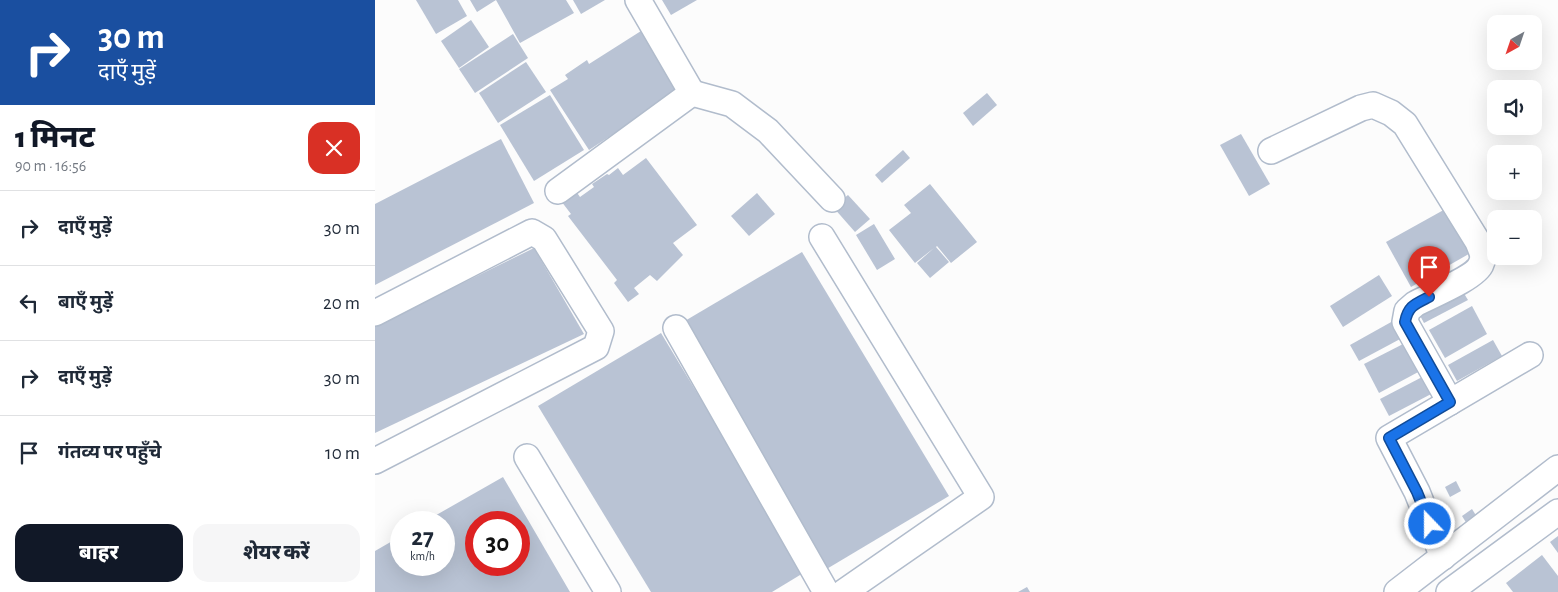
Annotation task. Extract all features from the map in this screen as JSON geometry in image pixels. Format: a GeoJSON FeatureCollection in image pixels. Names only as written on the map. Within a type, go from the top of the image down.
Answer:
{"type":"FeatureCollection","features":[{"type":"Feature","properties":{"kind":"street"},"geometry":{"type":"LineString","coordinates":[[638,0],[692,92],[732,104],[768,130],[832,199]]}},
{"type":"Feature","properties":{"kind":"street"},"geometry":{"type":"LineString","coordinates":[[558,191],[692,92]]}},
{"type":"Feature","properties":{"kind":"street"},"geometry":{"type":"LineString","coordinates":[[1271,151],[1361,108],[1373,106],[1391,113],[1405,124],[1478,242],[1483,254],[1481,266],[1471,275],[1415,304],[1407,311],[1405,322],[1450,402]]}},
{"type":"Feature","properties":{"kind":"street"},"geometry":{"type":"LineString","coordinates":[[375,313],[532,232],[544,239],[601,331],[596,347],[375,461]]}},
{"type":"Feature","properties":{"kind":"street"},"geometry":{"type":"LineString","coordinates":[[823,237],[981,496],[845,592]]}},
{"type":"Feature","properties":{"kind":"street"},"geometry":{"type":"LineString","coordinates":[[676,328],[827,592]]}},
{"type":"Feature","properties":{"kind":"street"},"geometry":{"type":"LineString","coordinates":[[1443,557],[1417,492],[1389,438],[1530,355]]}},
{"type":"Feature","properties":{"kind":"street"},"geometry":{"type":"LineString","coordinates":[[527,457],[608,592]]}},
{"type":"Feature","properties":{"kind":"street"},"geometry":{"type":"LineString","coordinates":[[1397,592],[1558,468]]}},
{"type":"Feature","properties":{"kind":"street"},"geometry":{"type":"LineString","coordinates":[[1449,592],[1558,512]]}},
{"type":"Feature","properties":{"kind":"building"},"geometry":{"type":"Polygon","coordinates":[[[416,0],[458,0],[467,16],[436,34],[416,0]]]}},
{"type":"Feature","properties":{"kind":"building"},"geometry":{"type":"Polygon","coordinates":[[[470,0],[496,0],[477,12],[470,0]]]}},
{"type":"Feature","properties":{"kind":"building"},"geometry":{"type":"Polygon","coordinates":[[[496,0],[566,0],[574,13],[520,43],[496,0]]]}},
{"type":"Feature","properties":{"kind":"building"},"geometry":{"type":"Polygon","coordinates":[[[573,0],[605,0],[581,14],[573,0]]]}},
{"type":"Feature","properties":{"kind":"building"},"geometry":{"type":"Polygon","coordinates":[[[662,0],[697,0],[671,15],[662,0]]]}},
{"type":"Feature","properties":{"kind":"building"},"geometry":{"type":"Polygon","coordinates":[[[471,20],[489,47],[459,68],[441,41],[471,20]]]}},
{"type":"Feature","properties":{"kind":"building"},"geometry":{"type":"Polygon","coordinates":[[[641,31],[680,90],[589,150],[550,90],[568,79],[565,75],[587,60],[589,64],[641,31]]]}},
{"type":"Feature","properties":{"kind":"building"},"geometry":{"type":"Polygon","coordinates":[[[513,34],[528,58],[475,93],[459,69],[513,34]]]}},
{"type":"Feature","properties":{"kind":"building"},"geometry":{"type":"Polygon","coordinates":[[[526,62],[546,92],[498,123],[479,93],[526,62]]]}},
{"type":"Feature","properties":{"kind":"building"},"geometry":{"type":"Polygon","coordinates":[[[987,93],[997,105],[973,126],[963,113],[987,93]]]}},
{"type":"Feature","properties":{"kind":"building"},"geometry":{"type":"Polygon","coordinates":[[[550,95],[584,150],[534,181],[500,125],[550,95]]]}},
{"type":"Feature","properties":{"kind":"building"},"geometry":{"type":"Polygon","coordinates":[[[1241,134],[1270,184],[1249,196],[1220,145],[1241,134]]]}},
{"type":"Feature","properties":{"kind":"building"},"geometry":{"type":"Polygon","coordinates":[[[501,139],[534,203],[375,285],[375,204],[501,139]]]}},
{"type":"Feature","properties":{"kind":"building"},"geometry":{"type":"Polygon","coordinates":[[[903,150],[910,158],[882,183],[875,175],[903,150]]]}},
{"type":"Feature","properties":{"kind":"building"},"geometry":{"type":"Polygon","coordinates":[[[646,158],[697,225],[673,243],[683,255],[657,281],[650,275],[634,288],[639,294],[628,302],[614,283],[617,280],[568,216],[571,214],[558,197],[573,187],[580,197],[594,187],[592,184],[607,174],[609,175],[618,168],[623,175],[646,158]]]}},
{"type":"Feature","properties":{"kind":"building"},"geometry":{"type":"Polygon","coordinates":[[[930,184],[977,242],[951,263],[937,246],[949,262],[930,278],[917,263],[934,248],[915,263],[889,230],[911,213],[904,205],[930,184]]]}},
{"type":"Feature","properties":{"kind":"building"},"geometry":{"type":"Polygon","coordinates":[[[757,193],[775,214],[749,236],[731,216],[757,193]]]}},
{"type":"Feature","properties":{"kind":"building"},"geometry":{"type":"Polygon","coordinates":[[[848,195],[870,219],[855,232],[833,207],[848,195]]]}},
{"type":"Feature","properties":{"kind":"building"},"geometry":{"type":"Polygon","coordinates":[[[1449,207],[1474,251],[1411,287],[1386,242],[1449,207]]]}},
{"type":"Feature","properties":{"kind":"building"},"geometry":{"type":"Polygon","coordinates":[[[874,224],[895,259],[877,270],[856,235],[874,224]]]}},
{"type":"Feature","properties":{"kind":"building"},"geometry":{"type":"Polygon","coordinates":[[[534,248],[584,334],[375,433],[375,326],[534,248]]]}},
{"type":"Feature","properties":{"kind":"building"},"geometry":{"type":"Polygon","coordinates":[[[802,252],[949,496],[825,570],[678,325],[802,252]]]}},
{"type":"Feature","properties":{"kind":"building"},"geometry":{"type":"Polygon","coordinates":[[[1379,275],[1392,296],[1343,327],[1330,306],[1379,275]]]}},
{"type":"Feature","properties":{"kind":"building"},"geometry":{"type":"Polygon","coordinates":[[[1460,287],[1468,300],[1424,323],[1417,310],[1460,287]]]}},
{"type":"Feature","properties":{"kind":"building"},"geometry":{"type":"Polygon","coordinates":[[[1472,306],[1487,334],[1445,358],[1429,330],[1472,306]]]}},
{"type":"Feature","properties":{"kind":"building"},"geometry":{"type":"Polygon","coordinates":[[[1393,321],[1402,338],[1359,361],[1350,345],[1393,321]]]}},
{"type":"Feature","properties":{"kind":"building"},"geometry":{"type":"Polygon","coordinates":[[[661,333],[805,572],[772,592],[651,592],[538,406],[661,333]]]}},
{"type":"Feature","properties":{"kind":"building"},"geometry":{"type":"Polygon","coordinates":[[[1493,340],[1502,356],[1457,381],[1448,365],[1493,340]]]}},
{"type":"Feature","properties":{"kind":"building"},"geometry":{"type":"Polygon","coordinates":[[[1407,342],[1422,370],[1379,393],[1364,364],[1407,342]]]}},
{"type":"Feature","properties":{"kind":"building"},"geometry":{"type":"Polygon","coordinates":[[[1426,375],[1435,392],[1389,416],[1380,399],[1426,375]]]}},
{"type":"Feature","properties":{"kind":"building"},"geometry":{"type":"Polygon","coordinates":[[[503,477],[523,511],[465,511],[465,576],[530,576],[530,523],[570,592],[375,592],[375,551],[390,542],[390,576],[455,576],[455,511],[443,511],[503,477]]]}},
{"type":"Feature","properties":{"kind":"building"},"geometry":{"type":"Polygon","coordinates":[[[1456,481],[1461,491],[1450,497],[1445,487],[1456,481]]]}},
{"type":"Feature","properties":{"kind":"building"},"geometry":{"type":"Polygon","coordinates":[[[1472,509],[1477,517],[1467,524],[1462,516],[1472,509]]]}},
{"type":"Feature","properties":{"kind":"building"},"geometry":{"type":"Polygon","coordinates":[[[1558,536],[1558,553],[1550,542],[1558,536]]]}},
{"type":"Feature","properties":{"kind":"building"},"geometry":{"type":"Polygon","coordinates":[[[1542,555],[1558,576],[1558,592],[1513,592],[1506,583],[1542,555]]]}},
{"type":"Feature","properties":{"kind":"building"},"geometry":{"type":"Polygon","coordinates":[[[1027,587],[1030,592],[1018,592],[1027,587]]]}},
{"type":"Feature","properties":{"kind":"route"},"geometry":{"type":"LineString","coordinates":[[1429,297],[1415,304],[1407,311],[1405,322],[1450,402],[1389,438],[1417,492],[1430,524]]}}]}
